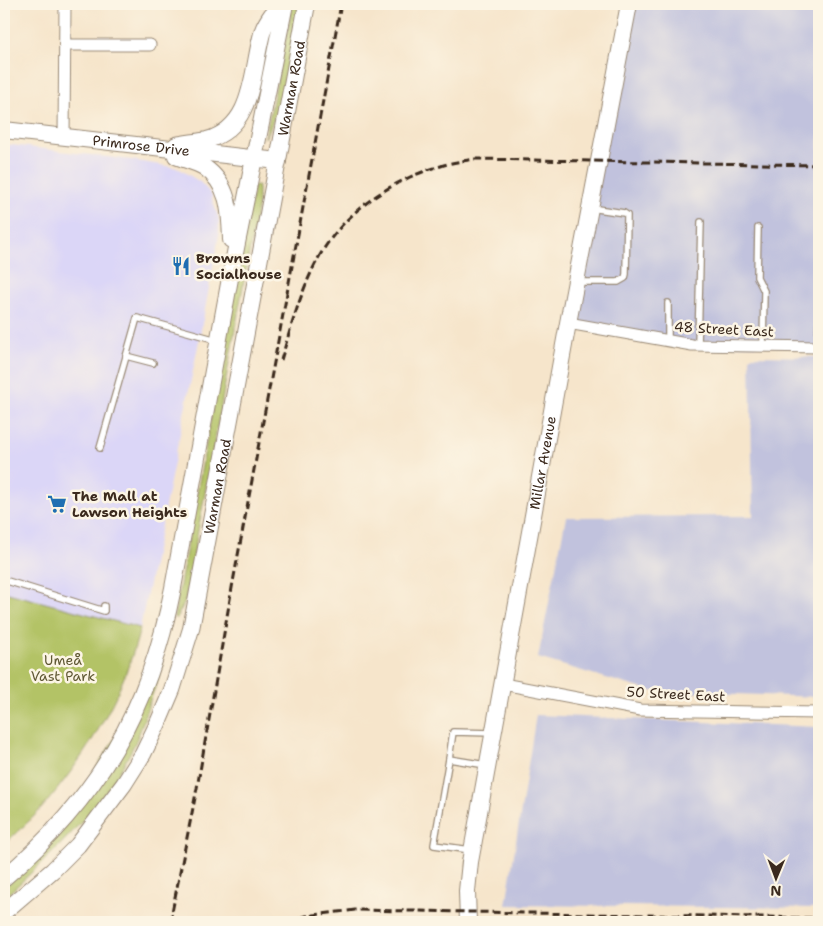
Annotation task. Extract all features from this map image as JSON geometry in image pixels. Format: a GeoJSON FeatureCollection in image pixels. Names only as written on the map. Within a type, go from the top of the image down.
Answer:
{"type":"FeatureCollection","features":[{"type":"Feature","properties":{"kind":"main road"},"geometry":{"type":"LineString","coordinates":[[157,148],[208,139],[236,122],[244,108],[249,93],[264,28],[279,4]]}},
{"type":"Feature","properties":{"kind":"main road","name":"Warman Road"},"geometry":{"type":"LineString","coordinates":[[4,878],[54,832],[83,798],[107,764],[124,734],[145,688],[166,626],[253,158],[285,4]]}},
{"type":"Feature","properties":{"kind":"main road","name":"Warman Road"},"geometry":{"type":"LineString","coordinates":[[4,912],[53,870],[78,845],[124,784],[142,754],[172,690],[191,629],[307,4]]}},
{"type":"Feature","properties":{"kind":"main road","name":"Millar Avenue"},"geometry":{"type":"LineString","coordinates":[[468,922],[467,891],[473,850],[568,323],[629,4]]}},
{"type":"Feature","properties":{"kind":"main road","name":"Primrose Drive"},"geometry":{"type":"LineString","coordinates":[[4,130],[278,161]]}},
{"type":"Feature","properties":{"kind":"main road"},"geometry":{"type":"LineString","coordinates":[[157,148],[203,166],[222,184],[228,197],[230,212],[231,273]]}},
{"type":"Feature","properties":{"kind":"street"},"geometry":{"type":"LineString","coordinates":[[64,138],[65,4]]}},
{"type":"Feature","properties":{"kind":"street"},"geometry":{"type":"LineString","coordinates":[[65,45],[150,45]]}},
{"type":"Feature","properties":{"kind":"street","name":"48 Street East"},"geometry":{"type":"LineString","coordinates":[[568,323],[698,345],[819,347]]}},
{"type":"Feature","properties":{"kind":"street","name":"50 Street East"},"geometry":{"type":"LineString","coordinates":[[503,684],[640,710],[819,713]]}},
{"type":"Feature","properties":{"kind":"lane"},"geometry":{"type":"LineString","coordinates":[[576,282],[618,282],[625,278],[626,274],[627,215],[590,208]]}},
{"type":"Feature","properties":{"kind":"lane"},"geometry":{"type":"LineString","coordinates":[[698,345],[701,222]]}},
{"type":"Feature","properties":{"kind":"lane"},"geometry":{"type":"LineString","coordinates":[[758,228],[757,277],[764,291],[763,346]]}},
{"type":"Feature","properties":{"kind":"lane"},"geometry":{"type":"LineString","coordinates":[[668,302],[668,341]]}},
{"type":"Feature","properties":{"kind":"lane"},"geometry":{"type":"LineString","coordinates":[[819,302],[819,347]]}},
{"type":"Feature","properties":{"kind":"lane"},"geometry":{"type":"LineString","coordinates":[[100,448],[137,318],[219,340]]}},
{"type":"Feature","properties":{"kind":"lane"},"geometry":{"type":"LineString","coordinates":[[126,356],[153,363]]}},
{"type":"Feature","properties":{"kind":"lane"},"geometry":{"type":"LineString","coordinates":[[4,580],[104,611],[104,606]]}},
{"type":"Feature","properties":{"kind":"lane"},"geometry":{"type":"LineString","coordinates":[[473,850],[434,845],[453,732],[494,733]]}},
{"type":"Feature","properties":{"kind":"lane"},"geometry":{"type":"LineString","coordinates":[[449,760],[488,765]]}},
{"type":"Feature","properties":{"kind":"shaded area"},"geometry":{"type":"Polygon","coordinates":[[[629,4],[819,4],[819,347],[692,345],[568,323],[629,4]]]}},
{"type":"Feature","properties":{"kind":"shaded area"},"geometry":{"type":"Polygon","coordinates":[[[4,144],[131,160],[178,168],[200,182],[212,195],[219,219],[219,235],[198,346],[140,628],[4,592],[4,144]]]}},
{"type":"Feature","properties":{"kind":"shaded area"},"geometry":{"type":"Polygon","coordinates":[[[750,356],[819,357],[819,697],[650,691],[538,658],[566,517],[753,516],[750,356]]]}},
{"type":"Feature","properties":{"kind":"shaded area"},"geometry":{"type":"Polygon","coordinates":[[[536,715],[819,727],[819,908],[506,905],[536,715]]]}},
{"type":"Feature","properties":{"kind":"green space"},"geometry":{"type":"Polygon","coordinates":[[[293,4],[299,4],[287,72],[278,106],[265,138],[293,4]]]}},
{"type":"Feature","properties":{"kind":"green space"},"geometry":{"type":"Polygon","coordinates":[[[254,185],[258,186],[258,205],[185,602],[176,619],[174,617],[254,185]]]}},
{"type":"Feature","properties":{"kind":"green space","name":"Umeå Vast Park"},"geometry":{"type":"Polygon","coordinates":[[[4,592],[140,628],[124,678],[101,725],[87,748],[40,810],[4,844],[4,592]]]}},
{"type":"Feature","properties":{"kind":"green space"},"geometry":{"type":"Polygon","coordinates":[[[161,664],[163,665],[162,670],[138,736],[110,786],[78,826],[4,898],[4,886],[45,850],[161,664]]]}},
{"type":"Feature","properties":{"kind":"railway"},"geometry":{"type":"LineString","coordinates":[[170,922],[197,788],[233,582],[341,4]]}},
{"type":"Feature","properties":{"kind":"railway"},"geometry":{"type":"LineString","coordinates":[[281,360],[306,285],[327,244],[350,217],[377,195],[425,171],[475,159],[819,165]]}},
{"type":"Feature","properties":{"kind":"railway"},"geometry":{"type":"LineString","coordinates":[[289,922],[306,916],[355,910],[819,918]]}},
{"type":"Feature","properties":{"kind":"place","name":"Browns Socialhouse"},"geometry":{"type":"Point","coordinates":[181,266]}},
{"type":"Feature","properties":{"kind":"place","name":"The Mall at Lawson Heights"},"geometry":{"type":"Point","coordinates":[57,504]}}]}
